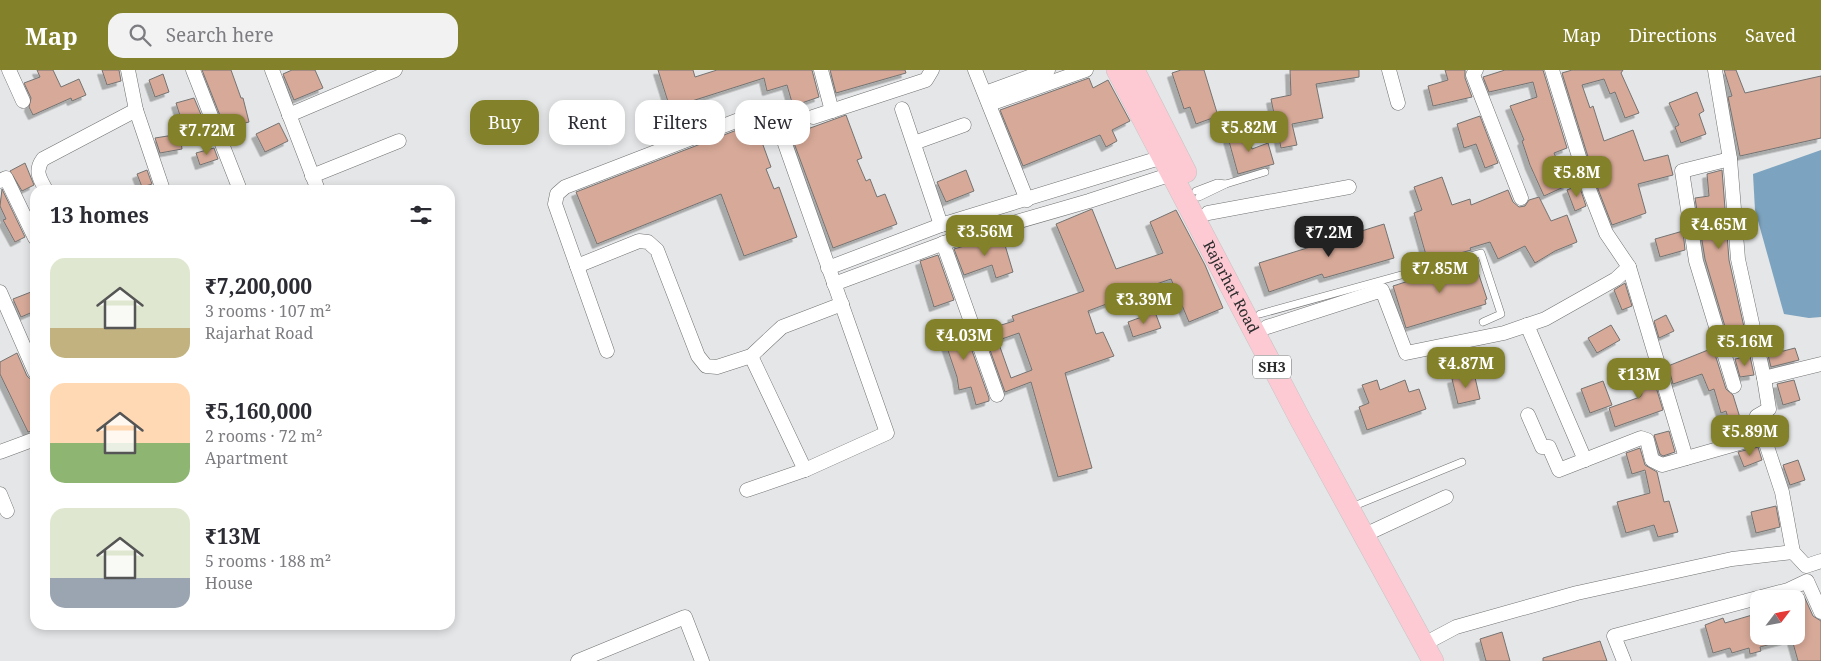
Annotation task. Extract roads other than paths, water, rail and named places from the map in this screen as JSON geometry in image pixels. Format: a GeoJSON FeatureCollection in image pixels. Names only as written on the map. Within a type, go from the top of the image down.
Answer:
{"type":"FeatureCollection","features":[{"type":"Feature","properties":{"kind":"main road","name":"Rajarhat Road"},"geometry":{"type":"LineString","coordinates":[[1117,70],[1296,411],[1429,648],[1444,661]]}},
{"type":"Feature","properties":{"kind":"main road","name":"Rajarhat Road"},"geometry":{"type":"LineString","coordinates":[[1134,70],[1373,531],[1429,648]]}},
{"type":"Feature","properties":{"kind":"street"},"geometry":{"type":"LineString","coordinates":[[8,70],[23,101]]}},
{"type":"Feature","properties":{"kind":"street"},"geometry":{"type":"LineString","coordinates":[[128,70],[136,110],[161,185]]}},
{"type":"Feature","properties":{"kind":"street"},"geometry":{"type":"LineString","coordinates":[[193,70],[238,185]]}},
{"type":"Feature","properties":{"kind":"street"},"geometry":{"type":"LineString","coordinates":[[272,70],[316,185]]}},
{"type":"Feature","properties":{"kind":"street"},"geometry":{"type":"LineString","coordinates":[[289,115],[395,70]]}},
{"type":"Feature","properties":{"kind":"street"},"geometry":{"type":"LineString","coordinates":[[821,70],[832,111]]}},
{"type":"Feature","properties":{"kind":"street"},"geometry":{"type":"LineString","coordinates":[[813,117],[926,80],[932,70]]}},
{"type":"Feature","properties":{"kind":"street"},"geometry":{"type":"LineString","coordinates":[[975,70],[1027,200]]}},
{"type":"Feature","properties":{"kind":"street"},"geometry":{"type":"LineString","coordinates":[[988,99],[1048,70]]}},
{"type":"Feature","properties":{"kind":"street"},"geometry":{"type":"LineString","coordinates":[[988,99],[1086,70]]}},
{"type":"Feature","properties":{"kind":"street"},"geometry":{"type":"LineString","coordinates":[[1389,70],[1398,103]]}},
{"type":"Feature","properties":{"kind":"street"},"geometry":{"type":"LineString","coordinates":[[1476,70],[1473,75],[1521,198]]}},
{"type":"Feature","properties":{"kind":"street"},"geometry":{"type":"LineString","coordinates":[[1553,70],[1590,192],[1606,233],[1629,267],[1686,458]]}},
{"type":"Feature","properties":{"kind":"street"},"geometry":{"type":"LineString","coordinates":[[1715,70],[1730,159],[1738,258],[1770,409],[1757,416],[1782,492],[1793,552],[1806,566],[1807,581],[1821,612]]}},
{"type":"Feature","properties":{"kind":"street"},"geometry":{"type":"LineString","coordinates":[[902,109],[941,225]]}},
{"type":"Feature","properties":{"kind":"street"},"geometry":{"type":"LineString","coordinates":[[44,185],[37,172],[38,165],[43,159],[136,110]]}},
{"type":"Feature","properties":{"kind":"street"},"geometry":{"type":"LineString","coordinates":[[607,351],[555,204],[558,194],[565,187],[754,114],[771,119],[784,141],[887,433],[805,470],[747,490]]}},
{"type":"Feature","properties":{"kind":"street"},"geometry":{"type":"LineString","coordinates":[[914,143],[964,125]]}},
{"type":"Feature","properties":{"kind":"street"},"geometry":{"type":"LineString","coordinates":[[312,176],[399,141]]}},
{"type":"Feature","properties":{"kind":"street"},"geometry":{"type":"LineString","coordinates":[[1730,159],[1682,171],[1696,262],[1734,386]]}},
{"type":"Feature","properties":{"kind":"street"},"geometry":{"type":"LineString","coordinates":[[828,268],[941,225],[1027,200],[1111,172],[1167,165]]}},
{"type":"Feature","properties":{"kind":"street"},"geometry":{"type":"LineString","coordinates":[[834,284],[945,243],[1118,192],[1167,165]]}},
{"type":"Feature","properties":{"kind":"street"},"geometry":{"type":"LineString","coordinates":[[1111,172],[1118,192]]}},
{"type":"Feature","properties":{"kind":"street"},"geometry":{"type":"LineString","coordinates":[[0,180],[6,178],[30,228]]}},
{"type":"Feature","properties":{"kind":"street"},"geometry":{"type":"LineString","coordinates":[[1201,201],[1349,187]]}},
{"type":"Feature","properties":{"kind":"street"},"geometry":{"type":"LineString","coordinates":[[577,266],[639,241],[648,242],[657,250],[698,356],[706,366],[716,367],[751,356],[782,327],[842,304]]}},
{"type":"Feature","properties":{"kind":"street"},"geometry":{"type":"LineString","coordinates":[[945,243],[997,395]]}},
{"type":"Feature","properties":{"kind":"street"},"geometry":{"type":"LineString","coordinates":[[1264,320],[1382,290],[1406,354],[1504,333],[1545,319],[1616,279],[1629,267]]}},
{"type":"Feature","properties":{"kind":"street"},"geometry":{"type":"LineString","coordinates":[[0,292],[30,361]]}},
{"type":"Feature","properties":{"kind":"street"},"geometry":{"type":"LineString","coordinates":[[1527,325],[1585,460]]}},
{"type":"Feature","properties":{"kind":"street"},"geometry":{"type":"LineString","coordinates":[[751,356],[805,470]]}},
{"type":"Feature","properties":{"kind":"street"},"geometry":{"type":"LineString","coordinates":[[1764,378],[1821,364]]}},
{"type":"Feature","properties":{"kind":"street"},"geometry":{"type":"LineString","coordinates":[[1528,415],[1542,447],[1549,447],[1559,470],[1641,438],[1647,440],[1652,460],[1656,464],[1662,465],[1764,436]]}},
{"type":"Feature","properties":{"kind":"street"},"geometry":{"type":"LineString","coordinates":[[0,452],[30,441]]}},
{"type":"Feature","properties":{"kind":"street"},"geometry":{"type":"LineString","coordinates":[[0,494],[7,511]]}},
{"type":"Feature","properties":{"kind":"street"},"geometry":{"type":"LineString","coordinates":[[1373,531],[1446,497]]}},
{"type":"Feature","properties":{"kind":"street"},"geometry":{"type":"LineString","coordinates":[[1429,648],[1456,626],[1485,617],[1577,593],[1732,559],[1793,552]]}},
{"type":"Feature","properties":{"kind":"street"},"geometry":{"type":"LineString","coordinates":[[1806,566],[1821,561]]}},
{"type":"Feature","properties":{"kind":"street"},"geometry":{"type":"LineString","coordinates":[[1624,661],[1614,636],[1788,590],[1807,581]]}},
{"type":"Feature","properties":{"kind":"street"},"geometry":{"type":"LineString","coordinates":[[578,661],[685,617],[702,661]]}},
{"type":"Feature","properties":{"kind":"lane"},"geometry":{"type":"LineString","coordinates":[[1201,201],[1217,183],[1226,184],[1265,172]]}},
{"type":"Feature","properties":{"kind":"lane"},"geometry":{"type":"LineString","coordinates":[[1027,200],[1032,218]]}},
{"type":"Feature","properties":{"kind":"lane"},"geometry":{"type":"LineString","coordinates":[[941,225],[945,243]]}},
{"type":"Feature","properties":{"kind":"lane"},"geometry":{"type":"LineString","coordinates":[[1264,320],[1481,253],[1502,314],[1483,322]]}},
{"type":"Feature","properties":{"kind":"lane"},"geometry":{"type":"LineString","coordinates":[[1359,504],[1462,462]]}},
{"type":"Feature","properties":{"kind":"water"},"geometry":{"type":"Polygon","coordinates":[[[1821,150],[1821,317],[1809,318],[1784,314],[1755,210],[1753,174],[1821,150]]]}}]}
